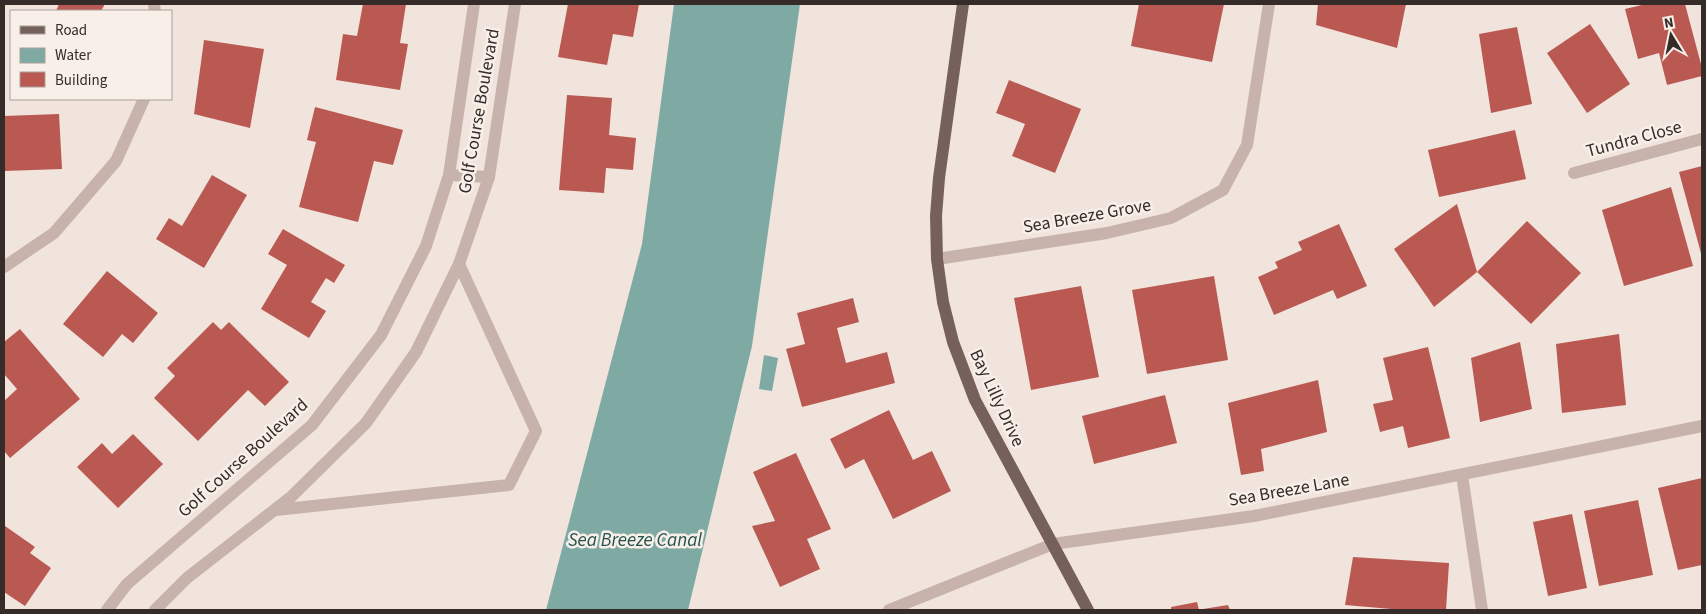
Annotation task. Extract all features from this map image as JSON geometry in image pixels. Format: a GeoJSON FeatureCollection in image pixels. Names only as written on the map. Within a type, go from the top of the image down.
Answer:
{"type":"FeatureCollection","features":[{"type":"Feature","properties":{"kind":"main road","name":"Bay Lilly Drive"},"geometry":{"type":"LineString","coordinates":[[964,4],[939,178],[936,216],[937,259],[943,302],[953,342],[975,400],[1088,610]]}},
{"type":"Feature","properties":{"kind":"street","name":"Golf Course Boulevard"},"geometry":{"type":"LineString","coordinates":[[107,610],[127,584],[312,425],[381,335],[426,246],[449,174],[474,4]]}},
{"type":"Feature","properties":{"kind":"street","name":"Golf Course Boulevard"},"geometry":{"type":"LineString","coordinates":[[155,610],[187,578],[276,510],[366,423],[416,352],[459,264],[489,177],[515,4]]}},
{"type":"Feature","properties":{"kind":"street","name":"Sea Breeze Grove"},"geometry":{"type":"LineString","coordinates":[[937,259],[1108,233],[1171,218],[1223,190],[1248,145],[1269,4]]}},
{"type":"Feature","properties":{"kind":"street"},"geometry":{"type":"LineString","coordinates":[[4,267],[54,233],[116,161],[144,100]]}},
{"type":"Feature","properties":{"kind":"street","name":"Tundra Close"},"geometry":{"type":"LineString","coordinates":[[1574,173],[1702,139]]}},
{"type":"Feature","properties":{"kind":"street"},"geometry":{"type":"LineString","coordinates":[[449,174],[489,177]]}},
{"type":"Feature","properties":{"kind":"street"},"geometry":{"type":"LineString","coordinates":[[276,510],[509,484],[536,431],[459,264]]}},
{"type":"Feature","properties":{"kind":"street","name":"Sea Breeze Lane"},"geometry":{"type":"LineString","coordinates":[[889,610],[1053,544],[1254,516],[1702,426]]}},
{"type":"Feature","properties":{"kind":"street"},"geometry":{"type":"LineString","coordinates":[[1462,475],[1482,610]]}},
{"type":"Feature","properties":{"kind":"water","name":"Sea Breeze Canal"},"geometry":{"type":"Polygon","coordinates":[[[674,4],[800,4],[752,346],[688,610],[546,610],[642,244],[674,4]]]}},
{"type":"Feature","properties":{"kind":"water"},"geometry":{"type":"Polygon","coordinates":[[[764,355],[778,358],[772,391],[759,389],[764,355]]]}},
{"type":"Feature","properties":{"kind":"building"},"geometry":{"type":"Polygon","coordinates":[[[59,4],[105,4],[102,10],[56,10],[59,4]]]}},
{"type":"Feature","properties":{"kind":"building"},"geometry":{"type":"Polygon","coordinates":[[[363,4],[406,4],[400,43],[408,44],[400,90],[336,80],[343,34],[357,36],[363,4]]]}},
{"type":"Feature","properties":{"kind":"building"},"geometry":{"type":"Polygon","coordinates":[[[568,4],[639,4],[633,37],[613,34],[607,65],[558,57],[568,4]]]}},
{"type":"Feature","properties":{"kind":"building"},"geometry":{"type":"Polygon","coordinates":[[[1139,4],[1224,4],[1212,62],[1131,46],[1139,4]]]}},
{"type":"Feature","properties":{"kind":"building"},"geometry":{"type":"Polygon","coordinates":[[[1318,4],[1406,4],[1397,48],[1316,25],[1318,4]]]}},
{"type":"Feature","properties":{"kind":"building"},"geometry":{"type":"Polygon","coordinates":[[[1646,4],[1685,4],[1702,68],[1702,76],[1667,85],[1659,53],[1638,59],[1625,9],[1646,4]]]}},
{"type":"Feature","properties":{"kind":"building"},"geometry":{"type":"Polygon","coordinates":[[[1590,24],[1630,84],[1587,113],[1547,53],[1590,24]]]}},
{"type":"Feature","properties":{"kind":"building"},"geometry":{"type":"Polygon","coordinates":[[[1517,27],[1532,104],[1491,113],[1479,34],[1517,27]]]}},
{"type":"Feature","properties":{"kind":"building"},"geometry":{"type":"Polygon","coordinates":[[[204,40],[264,49],[250,128],[194,114],[204,40]]]}},
{"type":"Feature","properties":{"kind":"building"},"geometry":{"type":"Polygon","coordinates":[[[1009,80],[1081,109],[1055,173],[1012,156],[1025,124],[996,113],[1009,80]]]}},
{"type":"Feature","properties":{"kind":"building"},"geometry":{"type":"Polygon","coordinates":[[[567,95],[612,98],[609,135],[636,138],[633,170],[606,168],[604,193],[559,190],[567,95]]]}},
{"type":"Feature","properties":{"kind":"building"},"geometry":{"type":"Polygon","coordinates":[[[315,107],[403,130],[393,165],[374,161],[358,222],[299,207],[316,142],[307,140],[315,107]]]}},
{"type":"Feature","properties":{"kind":"building"},"geometry":{"type":"Polygon","coordinates":[[[59,114],[62,169],[4,171],[4,116],[59,114]]]}},
{"type":"Feature","properties":{"kind":"building"},"geometry":{"type":"Polygon","coordinates":[[[1515,130],[1526,179],[1439,197],[1428,150],[1515,130]]]}},
{"type":"Feature","properties":{"kind":"building"},"geometry":{"type":"Polygon","coordinates":[[[1702,166],[1702,257],[1679,172],[1702,166]]]}},
{"type":"Feature","properties":{"kind":"building"},"geometry":{"type":"Polygon","coordinates":[[[212,175],[247,195],[204,268],[156,239],[169,218],[182,226],[212,175]]]}},
{"type":"Feature","properties":{"kind":"building"},"geometry":{"type":"Polygon","coordinates":[[[1671,187],[1693,266],[1624,286],[1602,210],[1671,187]]]}},
{"type":"Feature","properties":{"kind":"building"},"geometry":{"type":"Polygon","coordinates":[[[1457,204],[1477,272],[1434,307],[1394,249],[1457,204]]]}},
{"type":"Feature","properties":{"kind":"building"},"geometry":{"type":"Polygon","coordinates":[[[1527,221],[1581,273],[1531,324],[1477,272],[1527,221]]]}},
{"type":"Feature","properties":{"kind":"building"},"geometry":{"type":"Polygon","coordinates":[[[1339,224],[1367,286],[1337,299],[1333,290],[1274,315],[1258,277],[1278,268],[1275,262],[1302,250],[1298,242],[1339,224]]]}},
{"type":"Feature","properties":{"kind":"building"},"geometry":{"type":"Polygon","coordinates":[[[283,229],[345,265],[334,283],[326,278],[311,302],[326,311],[309,338],[261,309],[287,265],[268,254],[283,229]]]}},
{"type":"Feature","properties":{"kind":"building"},"geometry":{"type":"Polygon","coordinates":[[[107,271],[158,313],[133,343],[122,334],[103,357],[63,324],[107,271]]]}},
{"type":"Feature","properties":{"kind":"building"},"geometry":{"type":"Polygon","coordinates":[[[1214,276],[1228,360],[1147,374],[1132,290],[1214,276]]]}},
{"type":"Feature","properties":{"kind":"building"},"geometry":{"type":"Polygon","coordinates":[[[1081,286],[1099,377],[1031,390],[1014,298],[1081,286]]]}},
{"type":"Feature","properties":{"kind":"building"},"geometry":{"type":"Polygon","coordinates":[[[853,298],[859,322],[837,328],[846,363],[887,352],[895,383],[802,407],[786,349],[805,344],[797,313],[853,298]]]}},
{"type":"Feature","properties":{"kind":"building"},"geometry":{"type":"Polygon","coordinates":[[[213,322],[221,330],[229,322],[289,382],[265,406],[248,390],[198,441],[154,398],[175,376],[167,368],[213,322]]]}},
{"type":"Feature","properties":{"kind":"building"},"geometry":{"type":"Polygon","coordinates":[[[20,329],[80,399],[10,458],[4,451],[4,401],[17,389],[4,374],[4,342],[20,329]]]}},
{"type":"Feature","properties":{"kind":"building"},"geometry":{"type":"Polygon","coordinates":[[[1619,334],[1626,405],[1562,413],[1556,344],[1619,334]]]}},
{"type":"Feature","properties":{"kind":"building"},"geometry":{"type":"Polygon","coordinates":[[[1520,342],[1532,409],[1480,422],[1471,358],[1520,342]]]}},
{"type":"Feature","properties":{"kind":"building"},"geometry":{"type":"Polygon","coordinates":[[[1428,347],[1450,438],[1408,448],[1403,426],[1380,432],[1373,404],[1393,400],[1383,358],[1428,347]]]}},
{"type":"Feature","properties":{"kind":"building"},"geometry":{"type":"Polygon","coordinates":[[[1318,380],[1327,432],[1261,449],[1264,471],[1241,475],[1228,403],[1318,380]]]}},
{"type":"Feature","properties":{"kind":"building"},"geometry":{"type":"Polygon","coordinates":[[[1165,395],[1177,443],[1094,464],[1082,416],[1165,395]]]}},
{"type":"Feature","properties":{"kind":"building"},"geometry":{"type":"Polygon","coordinates":[[[889,410],[913,460],[932,451],[951,491],[893,519],[864,459],[845,469],[830,439],[889,410]]]}},
{"type":"Feature","properties":{"kind":"building"},"geometry":{"type":"Polygon","coordinates":[[[133,434],[163,464],[118,508],[77,467],[102,443],[112,454],[133,434]]]}},
{"type":"Feature","properties":{"kind":"building"},"geometry":{"type":"Polygon","coordinates":[[[796,453],[831,529],[807,539],[820,569],[780,587],[752,526],[775,521],[753,472],[796,453]]]}},
{"type":"Feature","properties":{"kind":"building"},"geometry":{"type":"Polygon","coordinates":[[[1702,478],[1702,565],[1678,570],[1658,488],[1702,478]]]}},
{"type":"Feature","properties":{"kind":"building"},"geometry":{"type":"Polygon","coordinates":[[[1638,500],[1653,575],[1599,586],[1584,511],[1638,500]]]}},
{"type":"Feature","properties":{"kind":"building"},"geometry":{"type":"Polygon","coordinates":[[[1572,514],[1587,588],[1548,596],[1533,522],[1572,514]]]}},
{"type":"Feature","properties":{"kind":"building"},"geometry":{"type":"Polygon","coordinates":[[[5,526],[35,547],[30,553],[51,568],[25,606],[4,592],[5,526]]]}},
{"type":"Feature","properties":{"kind":"building"},"geometry":{"type":"Polygon","coordinates":[[[1353,557],[1449,563],[1446,610],[1403,610],[1345,605],[1353,557]]]}},
{"type":"Feature","properties":{"kind":"building"},"geometry":{"type":"Polygon","coordinates":[[[1197,602],[1199,610],[1171,610],[1171,607],[1197,602]]]}},
{"type":"Feature","properties":{"kind":"building"},"geometry":{"type":"Polygon","coordinates":[[[1228,605],[1230,610],[1203,609],[1228,605]]]}}]}
